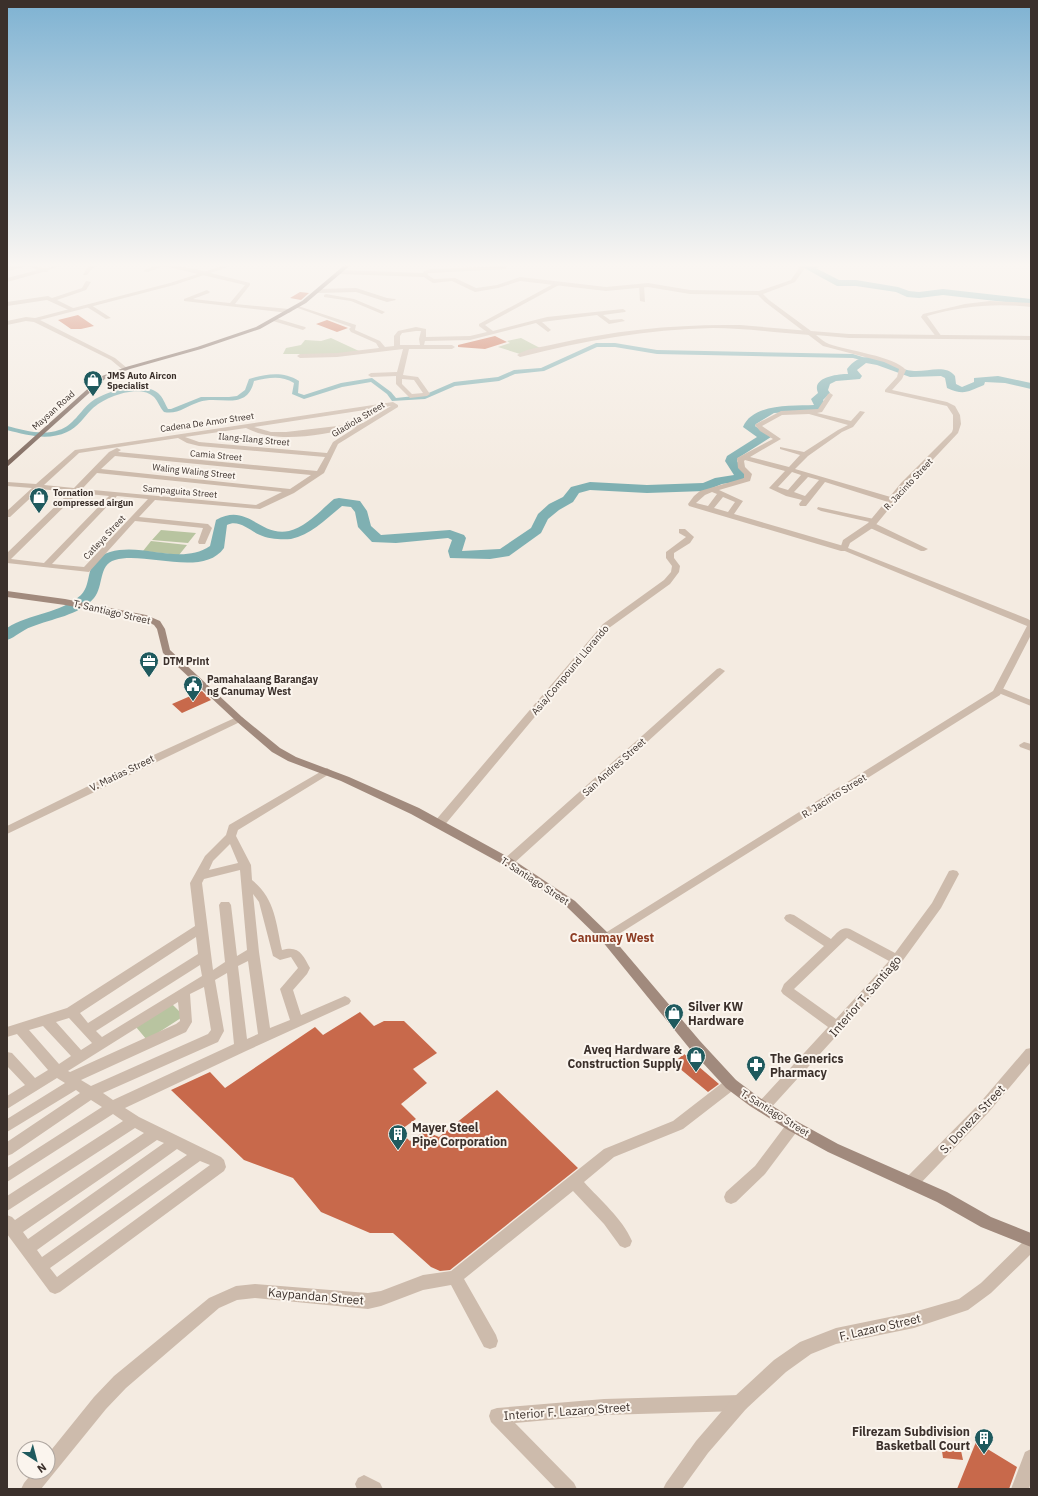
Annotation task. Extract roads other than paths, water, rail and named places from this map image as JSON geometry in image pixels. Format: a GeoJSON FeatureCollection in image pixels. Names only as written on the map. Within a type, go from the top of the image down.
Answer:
{"type":"FeatureCollection","features":[{"type":"Feature","properties":{"kind":"main road","name":"Maysan Road"},"geometry":{"type":"LineString","coordinates":[[7,465],[104,377],[125,368],[247,333]]}},
{"type":"Feature","properties":{"kind":"main road","name":"T. Santiago Street"},"geometry":{"type":"LineString","coordinates":[[7,594],[86,606],[146,618],[157,623],[161,629],[164,648],[166,651],[238,719],[276,750],[292,759],[327,771],[415,811],[508,862],[571,904],[606,938],[695,1045],[731,1084],[763,1107],[793,1126],[865,1163],[942,1197],[986,1222],[1031,1240]]}},
{"type":"Feature","properties":{"kind":"street"},"geometry":{"type":"LineString","coordinates":[[62,333],[113,359],[125,368]]}},
{"type":"Feature","properties":{"kind":"street"},"geometry":{"type":"LineString","coordinates":[[357,333],[378,342],[383,348]]}},
{"type":"Feature","properties":{"kind":"street"},"geometry":{"type":"LineString","coordinates":[[397,346],[397,336],[399,333]]}},
{"type":"Feature","properties":{"kind":"street"},"geometry":{"type":"LineString","coordinates":[[422,333],[422,346]]}},
{"type":"Feature","properties":{"kind":"street"},"geometry":{"type":"LineString","coordinates":[[422,339],[470,338],[492,333]]}},
{"type":"Feature","properties":{"kind":"street"},"geometry":{"type":"LineString","coordinates":[[520,355],[551,346],[631,333]]}},
{"type":"Feature","properties":{"kind":"street"},"geometry":{"type":"LineString","coordinates":[[810,333],[844,336],[1031,338]]}},
{"type":"Feature","properties":{"kind":"street","name":"R. Jacinto Street"},"geometry":{"type":"LineString","coordinates":[[810,333],[825,345],[893,363],[903,370],[900,378],[887,391],[950,404],[959,424],[955,433],[891,500],[873,523],[846,542],[844,549]]}},
{"type":"Feature","properties":{"kind":"street"},"geometry":{"type":"LineString","coordinates":[[935,333],[938,337]]}},
{"type":"Feature","properties":{"kind":"street"},"geometry":{"type":"LineString","coordinates":[[300,356],[320,358],[397,346],[452,347]]}},
{"type":"Feature","properties":{"kind":"street"},"geometry":{"type":"LineString","coordinates":[[371,375],[400,376],[407,346]]}},
{"type":"Feature","properties":{"kind":"street"},"geometry":{"type":"LineString","coordinates":[[830,395],[820,411],[781,414],[758,425],[762,430],[778,439],[760,447],[740,460],[740,464],[748,474],[747,479],[698,495],[692,504],[844,549],[1025,621],[1031,625],[999,690],[1031,703]]}},
{"type":"Feature","properties":{"kind":"street","name":"Gladiola Street"},"geometry":{"type":"LineString","coordinates":[[257,507],[291,491],[318,473],[323,469],[335,443],[367,425],[396,406],[393,404]]}},
{"type":"Feature","properties":{"kind":"street","name":"Cadena De Amor Street"},"geometry":{"type":"LineString","coordinates":[[7,515],[77,451],[393,404]]}},
{"type":"Feature","properties":{"kind":"street"},"geometry":{"type":"LineString","coordinates":[[804,412],[853,424]]}},
{"type":"Feature","properties":{"kind":"street"},"geometry":{"type":"LineString","coordinates":[[824,479],[805,502],[773,488],[805,454],[853,424],[862,412]]}},
{"type":"Feature","properties":{"kind":"street"},"geometry":{"type":"LineString","coordinates":[[248,426],[258,431],[298,435],[367,425]]}},
{"type":"Feature","properties":{"kind":"street","name":"Ilang-Ilang Street"},"geometry":{"type":"LineString","coordinates":[[179,436],[189,442],[198,444],[329,455]]}},
{"type":"Feature","properties":{"kind":"street"},"geometry":{"type":"LineString","coordinates":[[7,558],[122,444]]}},
{"type":"Feature","properties":{"kind":"street"},"geometry":{"type":"LineString","coordinates":[[782,448],[805,454]]}},
{"type":"Feature","properties":{"kind":"street","name":"Camia Street"},"geometry":{"type":"LineString","coordinates":[[112,454],[318,473]]}},
{"type":"Feature","properties":{"kind":"street"},"geometry":{"type":"LineString","coordinates":[[744,457],[824,479],[891,500]]}},
{"type":"Feature","properties":{"kind":"street"},"geometry":{"type":"LineString","coordinates":[[251,475],[257,468]]}},
{"type":"Feature","properties":{"kind":"street","name":"Waling Waling Street"},"geometry":{"type":"LineString","coordinates":[[95,471],[291,491]]}},
{"type":"Feature","properties":{"kind":"street"},"geometry":{"type":"LineString","coordinates":[[789,494],[806,474]]}},
{"type":"Feature","properties":{"kind":"street","name":"Sampaguita Street"},"geometry":{"type":"LineString","coordinates":[[7,484],[152,499],[257,507]]}},
{"type":"Feature","properties":{"kind":"street"},"geometry":{"type":"LineString","coordinates":[[714,490],[739,501],[730,515]]}},
{"type":"Feature","properties":{"kind":"street"},"geometry":{"type":"LineString","coordinates":[[710,509],[722,493]]}},
{"type":"Feature","properties":{"kind":"street"},"geometry":{"type":"LineString","coordinates":[[7,561],[46,565],[114,495]]}},
{"type":"Feature","properties":{"kind":"street","name":"Catleya Street"},"geometry":{"type":"LineString","coordinates":[[46,565],[86,570],[152,499]]}},
{"type":"Feature","properties":{"kind":"street"},"geometry":{"type":"LineString","coordinates":[[821,509],[873,523],[924,549]]}},
{"type":"Feature","properties":{"kind":"street"},"geometry":{"type":"LineString","coordinates":[[134,519],[205,526],[208,528],[202,542]]}},
{"type":"Feature","properties":{"kind":"street","name":"Asia/Compound Llorando"},"geometry":{"type":"LineString","coordinates":[[439,824],[606,626],[667,582],[675,572],[676,566],[670,558],[670,552],[687,541],[690,537],[682,530]]}},
{"type":"Feature","properties":{"kind":"street","name":"San Andres Street"},"geometry":{"type":"LineString","coordinates":[[508,862],[720,670]]}},
{"type":"Feature","properties":{"kind":"street","name":"R. Jacinto Street"},"geometry":{"type":"LineString","coordinates":[[606,938],[999,690]]}},
{"type":"Feature","properties":{"kind":"street","name":"V. Matias Street"},"geometry":{"type":"LineString","coordinates":[[7,830],[127,771],[238,719]]}},
{"type":"Feature","properties":{"kind":"street"},"geometry":{"type":"LineString","coordinates":[[7,1150],[92,1092],[213,1038],[218,1032],[204,956],[196,883],[209,860],[231,836],[233,828],[327,771]]}},
{"type":"Feature","properties":{"kind":"street"},"geometry":{"type":"LineString","coordinates":[[231,836],[245,865],[253,952],[265,1036]]}},
{"type":"Feature","properties":{"kind":"street"},"geometry":{"type":"LineString","coordinates":[[200,876],[245,865]]}},
{"type":"Feature","properties":{"kind":"street","name":"Interior T. Santiago"},"geometry":{"type":"LineString","coordinates":[[763,1107],[838,1027],[897,960],[937,905],[953,874]]}},
{"type":"Feature","properties":{"kind":"street"},"geometry":{"type":"LineString","coordinates":[[246,881],[255,888],[265,901],[277,953],[280,955],[292,951],[295,953],[304,968],[286,989],[296,1022]]}},
{"type":"Feature","properties":{"kind":"street"},"geometry":{"type":"LineString","coordinates":[[225,906],[241,1047]]}},
{"type":"Feature","properties":{"kind":"street"},"geometry":{"type":"LineString","coordinates":[[790,918],[832,945]]}},
{"type":"Feature","properties":{"kind":"street"},"geometry":{"type":"LineString","coordinates":[[14,1030],[71,1012],[201,928]]}},
{"type":"Feature","properties":{"kind":"street"},"geometry":{"type":"LineString","coordinates":[[838,1027],[787,991],[788,987],[844,933],[848,933],[897,960]]}},
{"type":"Feature","properties":{"kind":"street"},"geometry":{"type":"LineString","coordinates":[[7,1126],[67,1078],[79,1057],[231,963],[253,952]]}},
{"type":"Feature","properties":{"kind":"street"},"geometry":{"type":"LineString","coordinates":[[87,1030],[204,956]]}},
{"type":"Feature","properties":{"kind":"street"},"geometry":{"type":"LineString","coordinates":[[7,1102],[34,1086],[67,1078],[181,1028],[186,1022],[184,992]]}},
{"type":"Feature","properties":{"kind":"street"},"geometry":{"type":"LineString","coordinates":[[7,1176],[113,1107],[265,1036],[345,1001]]}},
{"type":"Feature","properties":{"kind":"street"},"geometry":{"type":"LineString","coordinates":[[71,1012],[100,1044]]}},
{"type":"Feature","properties":{"kind":"street"},"geometry":{"type":"LineString","coordinates":[[47,1020],[79,1057]]}},
{"type":"Feature","properties":{"kind":"street"},"geometry":{"type":"LineString","coordinates":[[14,1030],[67,1078],[92,1092],[134,1121],[157,1132],[199,1154],[216,1161],[219,1167],[55,1287],[10,1226],[157,1132]]}},
{"type":"Feature","properties":{"kind":"street","name":"S. Doneza Street"},"geometry":{"type":"LineString","coordinates":[[911,1183],[983,1109],[1031,1052]]}},
{"type":"Feature","properties":{"kind":"street"},"geometry":{"type":"LineString","coordinates":[[7,1057],[34,1086]]}},
{"type":"Feature","properties":{"kind":"street","name":"Kaypandan Street"},"geometry":{"type":"LineString","coordinates":[[56,1457],[100,1403],[120,1382],[214,1304],[236,1293],[256,1291],[368,1301],[382,1298],[420,1283],[443,1281],[455,1277],[609,1153],[678,1125],[731,1084]]}},
{"type":"Feature","properties":{"kind":"street"},"geometry":{"type":"LineString","coordinates":[[7,1204],[134,1121]]}},
{"type":"Feature","properties":{"kind":"street"},"geometry":{"type":"LineString","coordinates":[[730,1197],[760,1170],[793,1126]]}},
{"type":"Feature","properties":{"kind":"street"},"geometry":{"type":"LineString","coordinates":[[26,1249],[176,1142]]}},
{"type":"Feature","properties":{"kind":"street"},"geometry":{"type":"LineString","coordinates":[[40,1267],[199,1154]]}},
{"type":"Feature","properties":{"kind":"street"},"geometry":{"type":"LineString","coordinates":[[573,1181],[609,1219],[625,1241]]}},
{"type":"Feature","properties":{"kind":"street","name":"F. Lazaro Street"},"geometry":{"type":"LineString","coordinates":[[672,1489],[702,1447],[740,1403],[780,1366],[806,1348],[836,1336],[864,1329],[914,1320],[963,1305],[986,1288],[1031,1244]]}},
{"type":"Feature","properties":{"kind":"street"},"geometry":{"type":"LineString","coordinates":[[455,1277],[490,1341]]}},
{"type":"Feature","properties":{"kind":"street","name":"Interior F. Lazaro Street"},"geometry":{"type":"LineString","coordinates":[[568,1489],[497,1416],[604,1407],[740,1403]]}},
{"type":"Feature","properties":{"kind":"street"},"geometry":{"type":"LineString","coordinates":[[1020,1489],[1031,1458]]}},
{"type":"Feature","properties":{"kind":"street"},"geometry":{"type":"LineString","coordinates":[[30,1489],[37,1480]]}},
{"type":"Feature","properties":{"kind":"waterway"},"geometry":{"type":"LineString","coordinates":[[7,428],[34,434],[55,434],[70,427],[93,404],[115,393],[133,389],[150,391],[156,395],[166,411],[171,411],[197,400],[206,398],[235,399],[246,393],[251,380],[275,376],[286,377],[297,382],[295,394],[304,397],[341,385],[372,380],[389,393],[394,400],[425,397],[454,384],[499,379],[514,372],[542,370],[596,345],[615,345],[657,352],[853,356],[872,361]]}},
{"type":"Feature","properties":{"kind":"waterway"},"geometry":{"type":"LineString","coordinates":[[7,635],[24,624],[72,609],[89,595],[98,567],[104,559],[115,555],[142,553],[176,559],[205,556],[217,548],[221,523],[230,518],[240,519],[266,533],[289,535],[306,529],[339,502],[355,504],[361,511],[365,527],[377,539],[396,539],[450,534],[459,538],[455,555],[490,555],[504,553],[536,530],[543,517],[554,507],[568,499],[575,490],[590,486],[613,486],[647,489],[705,487],[719,481],[738,478],[740,475],[731,461],[733,456],[765,437],[749,427],[751,422],[772,410],[818,408],[820,405],[817,399],[825,393],[822,391],[826,382],[835,378],[856,377],[857,376],[852,372],[852,369],[863,360],[875,361],[916,375],[935,372],[944,373],[950,376],[951,386],[961,390],[980,383],[978,380],[985,379],[1005,380],[1031,386]]}},
{"type":"Feature","properties":{"kind":"place","name":"JMS Auto Aircon Specialist"},"geometry":{"type":"Point","coordinates":[93,397]}},
{"type":"Feature","properties":{"kind":"place","name":"Tornation compressed airgun"},"geometry":{"type":"Point","coordinates":[39,514]}},
{"type":"Feature","properties":{"kind":"place","name":"DTM Print"},"geometry":{"type":"Point","coordinates":[149,678]}},
{"type":"Feature","properties":{"kind":"place","name":"Pamahalaang Barangay ng Canumay West"},"geometry":{"type":"Point","coordinates":[193,702]}},
{"type":"Feature","properties":{"kind":"place","name":"Silver KW Hardware"},"geometry":{"type":"Point","coordinates":[674,1030]}},
{"type":"Feature","properties":{"kind":"place","name":"Aveq Hardware & Construction Supply"},"geometry":{"type":"Point","coordinates":[696,1073]}},
{"type":"Feature","properties":{"kind":"place","name":"The Generics Pharmacy"},"geometry":{"type":"Point","coordinates":[756,1082]}},
{"type":"Feature","properties":{"kind":"place","name":"Mayer Steel Pipe Corporation"},"geometry":{"type":"Point","coordinates":[398,1151]}},
{"type":"Feature","properties":{"kind":"place","name":"Filrezam Subdivision Basketball Court"},"geometry":{"type":"Point","coordinates":[984,1455]}},
{"type":"Feature","properties":{"kind":"district","name":"Canumay West"},"geometry":{"type":"Point","coordinates":[612,937]}}]}
